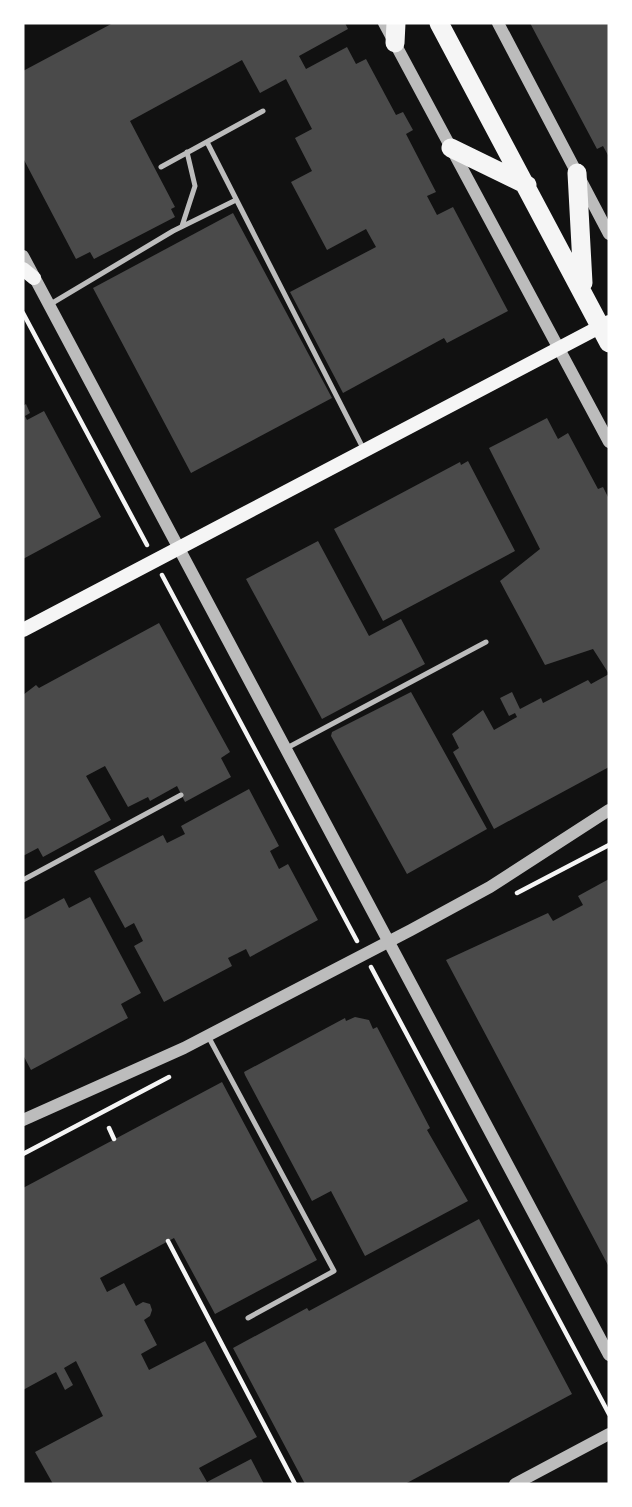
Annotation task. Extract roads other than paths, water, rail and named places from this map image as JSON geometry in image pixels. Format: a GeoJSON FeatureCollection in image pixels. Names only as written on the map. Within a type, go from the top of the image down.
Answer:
{"type":"FeatureCollection","features":[{"type":"Feature","properties":{"kind":"highway"},"geometry":{"type":"LineString","coordinates":[[395,43],[396,23]]}},
{"type":"Feature","properties":{"kind":"highway"},"geometry":{"type":"LineString","coordinates":[[439,23],[606,330]]}},
{"type":"Feature","properties":{"kind":"highway"},"geometry":{"type":"LineString","coordinates":[[452,148],[527,185]]}},
{"type":"Feature","properties":{"kind":"highway"},"geometry":{"type":"LineString","coordinates":[[577,173],[583,291]]}},
{"type":"Feature","properties":{"kind":"main road"},"geometry":{"type":"LineString","coordinates":[[23,630],[560,348],[606,330]]}},
{"type":"Feature","properties":{"kind":"street"},"geometry":{"type":"LineString","coordinates":[[384,23],[609,442]]}},
{"type":"Feature","properties":{"kind":"street"},"geometry":{"type":"LineString","coordinates":[[498,23],[609,234]]}},
{"type":"Feature","properties":{"kind":"street"},"geometry":{"type":"LineString","coordinates":[[23,256],[28,273],[49,305],[609,1355]]}},
{"type":"Feature","properties":{"kind":"street"},"geometry":{"type":"LineString","coordinates":[[23,1119],[208,1036],[490,887],[609,810]]}},
{"type":"Feature","properties":{"kind":"street"},"geometry":{"type":"LineString","coordinates":[[515,1484],[609,1434]]}},
{"type":"Feature","properties":{"kind":"lane"},"geometry":{"type":"LineString","coordinates":[[161,167],[263,111]]}},
{"type":"Feature","properties":{"kind":"lane"},"geometry":{"type":"LineString","coordinates":[[207,142],[364,450]]}},
{"type":"Feature","properties":{"kind":"lane"},"geometry":{"type":"LineString","coordinates":[[182,226],[195,186],[187,152]]}},
{"type":"Feature","properties":{"kind":"lane"},"geometry":{"type":"LineString","coordinates":[[49,305],[182,226],[236,200]]}},
{"type":"Feature","properties":{"kind":"lane"},"geometry":{"type":"LineString","coordinates":[[285,749],[486,642]]}},
{"type":"Feature","properties":{"kind":"lane"},"geometry":{"type":"LineString","coordinates":[[23,880],[181,795]]}},
{"type":"Feature","properties":{"kind":"lane"},"geometry":{"type":"LineString","coordinates":[[208,1036],[334,1271],[248,1318]]}}]}
